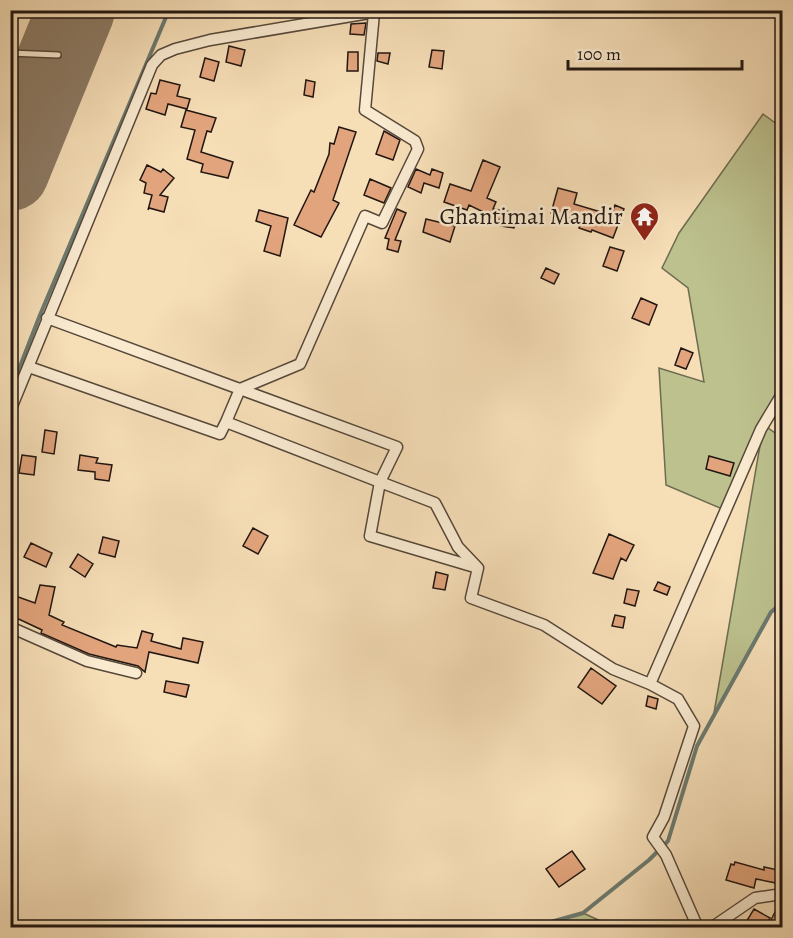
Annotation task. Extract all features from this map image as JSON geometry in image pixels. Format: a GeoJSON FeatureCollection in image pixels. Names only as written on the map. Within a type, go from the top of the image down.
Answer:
{"type":"FeatureCollection","features":[{"type":"Feature","properties":{"kind":"street"},"geometry":{"type":"LineString","coordinates":[[10,411],[152,65],[161,56],[210,40],[387,10]]}},
{"type":"Feature","properties":{"kind":"street"},"geometry":{"type":"LineString","coordinates":[[29,367],[220,434],[240,389],[300,364],[365,216],[382,223],[418,149],[415,141],[365,110],[374,13]]}},
{"type":"Feature","properties":{"kind":"street"},"geometry":{"type":"LineString","coordinates":[[47,318],[397,447],[380,482],[370,536],[478,568]]}},
{"type":"Feature","properties":{"kind":"street"},"geometry":{"type":"LineString","coordinates":[[650,684],[761,429],[783,394]]}},
{"type":"Feature","properties":{"kind":"street"},"geometry":{"type":"LineString","coordinates":[[226,422],[435,503],[458,547],[478,568]]}},
{"type":"Feature","properties":{"kind":"street"},"geometry":{"type":"LineString","coordinates":[[478,568],[471,598],[544,625],[614,669],[678,699],[694,726],[664,817],[653,837],[666,855],[698,927]]}},
{"type":"Feature","properties":{"kind":"street"},"geometry":{"type":"LineString","coordinates":[[10,627],[87,661],[136,673]]}},
{"type":"Feature","properties":{"kind":"street"},"geometry":{"type":"LineString","coordinates":[[711,927],[755,898],[783,894]]}},
{"type":"Feature","properties":{"kind":"lane"},"geometry":{"type":"LineString","coordinates":[[10,52],[58,55]]}},
{"type":"Feature","properties":{"kind":"green space"},"geometry":{"type":"Polygon","coordinates":[[[763,114],[782,128],[782,394],[764,425],[782,438],[782,603],[771,612],[714,713],[763,428],[727,511],[666,485],[659,368],[704,382],[688,288],[662,268],[679,233],[763,114]]]}},
{"type":"Feature","properties":{"kind":"green space"},"geometry":{"type":"Polygon","coordinates":[[[583,913],[614,927],[529,927],[583,913]]]}},
{"type":"Feature","properties":{"kind":"building"},"geometry":{"type":"Polygon","coordinates":[[[366,23],[364,35],[350,34],[351,24],[366,23]]]}},
{"type":"Feature","properties":{"kind":"building"},"geometry":{"type":"Polygon","coordinates":[[[229,46],[245,50],[241,66],[226,62],[229,46]]]}},
{"type":"Feature","properties":{"kind":"building"},"geometry":{"type":"Polygon","coordinates":[[[432,50],[444,51],[442,69],[429,67],[432,50]]]}},
{"type":"Feature","properties":{"kind":"building"},"geometry":{"type":"Polygon","coordinates":[[[348,52],[358,52],[358,71],[347,71],[348,52]]]}},
{"type":"Feature","properties":{"kind":"building"},"geometry":{"type":"Polygon","coordinates":[[[378,53],[390,53],[388,64],[377,61],[378,53]]]}},
{"type":"Feature","properties":{"kind":"building"},"geometry":{"type":"Polygon","coordinates":[[[205,58],[219,62],[214,81],[200,77],[205,58]]]}},
{"type":"Feature","properties":{"kind":"building"},"geometry":{"type":"Polygon","coordinates":[[[160,80],[180,85],[177,96],[190,99],[187,109],[168,104],[165,115],[146,109],[151,93],[156,94],[160,80]]]}},
{"type":"Feature","properties":{"kind":"building"},"geometry":{"type":"Polygon","coordinates":[[[306,80],[315,82],[313,97],[304,95],[306,80]]]}},
{"type":"Feature","properties":{"kind":"building"},"geometry":{"type":"Polygon","coordinates":[[[186,110],[216,118],[211,132],[207,131],[201,152],[233,162],[228,178],[201,172],[203,164],[187,159],[195,130],[181,127],[186,110]]]}},
{"type":"Feature","properties":{"kind":"building"},"geometry":{"type":"Polygon","coordinates":[[[339,127],[356,132],[333,200],[339,203],[321,237],[294,225],[311,190],[314,192],[329,154],[330,143],[334,144],[339,127]]]}},
{"type":"Feature","properties":{"kind":"building"},"geometry":{"type":"Polygon","coordinates":[[[384,131],[400,140],[393,160],[376,154],[384,131]]]}},
{"type":"Feature","properties":{"kind":"building"},"geometry":{"type":"Polygon","coordinates":[[[483,160],[500,167],[487,198],[496,202],[493,209],[517,213],[514,228],[501,226],[502,221],[469,205],[467,210],[444,202],[450,184],[471,191],[483,160]]]}},
{"type":"Feature","properties":{"kind":"building"},"geometry":{"type":"Polygon","coordinates":[[[147,165],[161,172],[163,169],[174,178],[160,195],[168,197],[164,212],[149,208],[148,210],[152,195],[144,193],[146,183],[140,180],[147,165]]]}},
{"type":"Feature","properties":{"kind":"building"},"geometry":{"type":"Polygon","coordinates":[[[416,169],[430,175],[432,169],[443,173],[439,188],[424,183],[421,193],[408,187],[416,169]]]}},
{"type":"Feature","properties":{"kind":"building"},"geometry":{"type":"Polygon","coordinates":[[[370,179],[391,188],[384,203],[364,195],[370,179]]]}},
{"type":"Feature","properties":{"kind":"building"},"geometry":{"type":"Polygon","coordinates":[[[558,188],[577,193],[574,204],[611,215],[615,205],[624,209],[613,238],[579,228],[581,221],[551,213],[558,188]]]}},
{"type":"Feature","properties":{"kind":"building"},"geometry":{"type":"Polygon","coordinates":[[[397,209],[406,213],[395,240],[401,241],[398,252],[387,249],[389,239],[385,238],[397,209]]]}},
{"type":"Feature","properties":{"kind":"building"},"geometry":{"type":"Polygon","coordinates":[[[259,210],[288,218],[280,256],[264,251],[271,226],[256,221],[259,210]]]}},
{"type":"Feature","properties":{"kind":"building"},"geometry":{"type":"Polygon","coordinates":[[[426,219],[455,226],[450,242],[423,232],[426,219]]]}},
{"type":"Feature","properties":{"kind":"building"},"geometry":{"type":"Polygon","coordinates":[[[610,247],[624,251],[617,271],[603,266],[610,247]]]}},
{"type":"Feature","properties":{"kind":"building"},"geometry":{"type":"Polygon","coordinates":[[[546,268],[559,274],[554,284],[541,278],[546,268]]]}},
{"type":"Feature","properties":{"kind":"building"},"geometry":{"type":"Polygon","coordinates":[[[641,298],[657,305],[649,325],[632,318],[641,298]]]}},
{"type":"Feature","properties":{"kind":"building"},"geometry":{"type":"Polygon","coordinates":[[[681,348],[693,353],[686,369],[675,365],[681,348]]]}},
{"type":"Feature","properties":{"kind":"building"},"geometry":{"type":"Polygon","coordinates":[[[45,430],[57,432],[54,454],[42,452],[45,430]]]}},
{"type":"Feature","properties":{"kind":"building"},"geometry":{"type":"Polygon","coordinates":[[[22,455],[36,457],[34,475],[19,473],[22,455]]]}},
{"type":"Feature","properties":{"kind":"building"},"geometry":{"type":"Polygon","coordinates":[[[80,455],[98,458],[96,463],[112,465],[109,481],[95,479],[95,472],[78,470],[80,455]]]}},
{"type":"Feature","properties":{"kind":"building"},"geometry":{"type":"Polygon","coordinates":[[[709,456],[734,463],[730,476],[706,469],[709,456]]]}},
{"type":"Feature","properties":{"kind":"building"},"geometry":{"type":"Polygon","coordinates":[[[253,528],[268,536],[258,554],[243,546],[253,528]]]}},
{"type":"Feature","properties":{"kind":"building"},"geometry":{"type":"Polygon","coordinates":[[[609,534],[634,545],[626,561],[621,558],[613,579],[593,573],[609,534]]]}},
{"type":"Feature","properties":{"kind":"building"},"geometry":{"type":"Polygon","coordinates":[[[103,537],[119,541],[115,557],[99,553],[103,537]]]}},
{"type":"Feature","properties":{"kind":"building"},"geometry":{"type":"Polygon","coordinates":[[[31,543],[52,553],[46,567],[24,557],[31,543]]]}},
{"type":"Feature","properties":{"kind":"building"},"geometry":{"type":"Polygon","coordinates":[[[78,554],[93,564],[85,577],[70,567],[78,554]]]}},
{"type":"Feature","properties":{"kind":"building"},"geometry":{"type":"Polygon","coordinates":[[[436,572],[448,575],[445,590],[433,588],[436,572]]]}},
{"type":"Feature","properties":{"kind":"building"},"geometry":{"type":"Polygon","coordinates":[[[658,582],[670,587],[667,595],[654,590],[658,582]]]}},
{"type":"Feature","properties":{"kind":"building"},"geometry":{"type":"Polygon","coordinates":[[[40,585],[55,587],[49,615],[64,622],[62,625],[116,647],[117,645],[137,648],[142,631],[153,634],[151,641],[181,649],[183,638],[203,642],[198,663],[149,652],[145,672],[138,666],[89,654],[41,633],[42,630],[10,615],[10,594],[35,603],[40,585]]]}},
{"type":"Feature","properties":{"kind":"building"},"geometry":{"type":"Polygon","coordinates":[[[627,589],[639,591],[635,606],[624,603],[627,589]]]}},
{"type":"Feature","properties":{"kind":"building"},"geometry":{"type":"Polygon","coordinates":[[[615,615],[625,617],[623,628],[612,626],[615,615]]]}},
{"type":"Feature","properties":{"kind":"building"},"geometry":{"type":"Polygon","coordinates":[[[591,668],[616,686],[602,704],[578,687],[591,668]]]}},
{"type":"Feature","properties":{"kind":"building"},"geometry":{"type":"Polygon","coordinates":[[[166,681],[189,685],[186,697],[164,692],[166,681]]]}},
{"type":"Feature","properties":{"kind":"building"},"geometry":{"type":"Polygon","coordinates":[[[648,696],[658,699],[656,709],[646,706],[648,696]]]}},
{"type":"Feature","properties":{"kind":"building"},"geometry":{"type":"Polygon","coordinates":[[[572,851],[585,869],[559,887],[546,869],[572,851]]]}},
{"type":"Feature","properties":{"kind":"building"},"geometry":{"type":"Polygon","coordinates":[[[735,862],[764,870],[764,867],[778,870],[776,883],[756,879],[754,888],[726,880],[731,864],[734,865],[735,862]]]}},
{"type":"Feature","properties":{"kind":"building"},"geometry":{"type":"Polygon","coordinates":[[[780,902],[783,902],[783,927],[770,922],[780,902]]]}},
{"type":"Feature","properties":{"kind":"building"},"geometry":{"type":"Polygon","coordinates":[[[754,909],[770,918],[764,927],[743,927],[754,909]]]}},
{"type":"Feature","properties":{"kind":"waterway"},"geometry":{"type":"LineString","coordinates":[[10,392],[40,315],[169,10]]}},
{"type":"Feature","properties":{"kind":"waterway"},"geometry":{"type":"LineString","coordinates":[[529,928],[583,913],[649,860],[668,841],[697,746],[771,612],[782,603]]}},
{"type":"Feature","properties":{"kind":"runway"},"geometry":{"type":"LineString","coordinates":[[10,172],[76,10]]}},
{"type":"Feature","properties":{"kind":"place","name":"Ghantimai Mandir"},"geometry":{"type":"Point","coordinates":[644,242]}}]}
